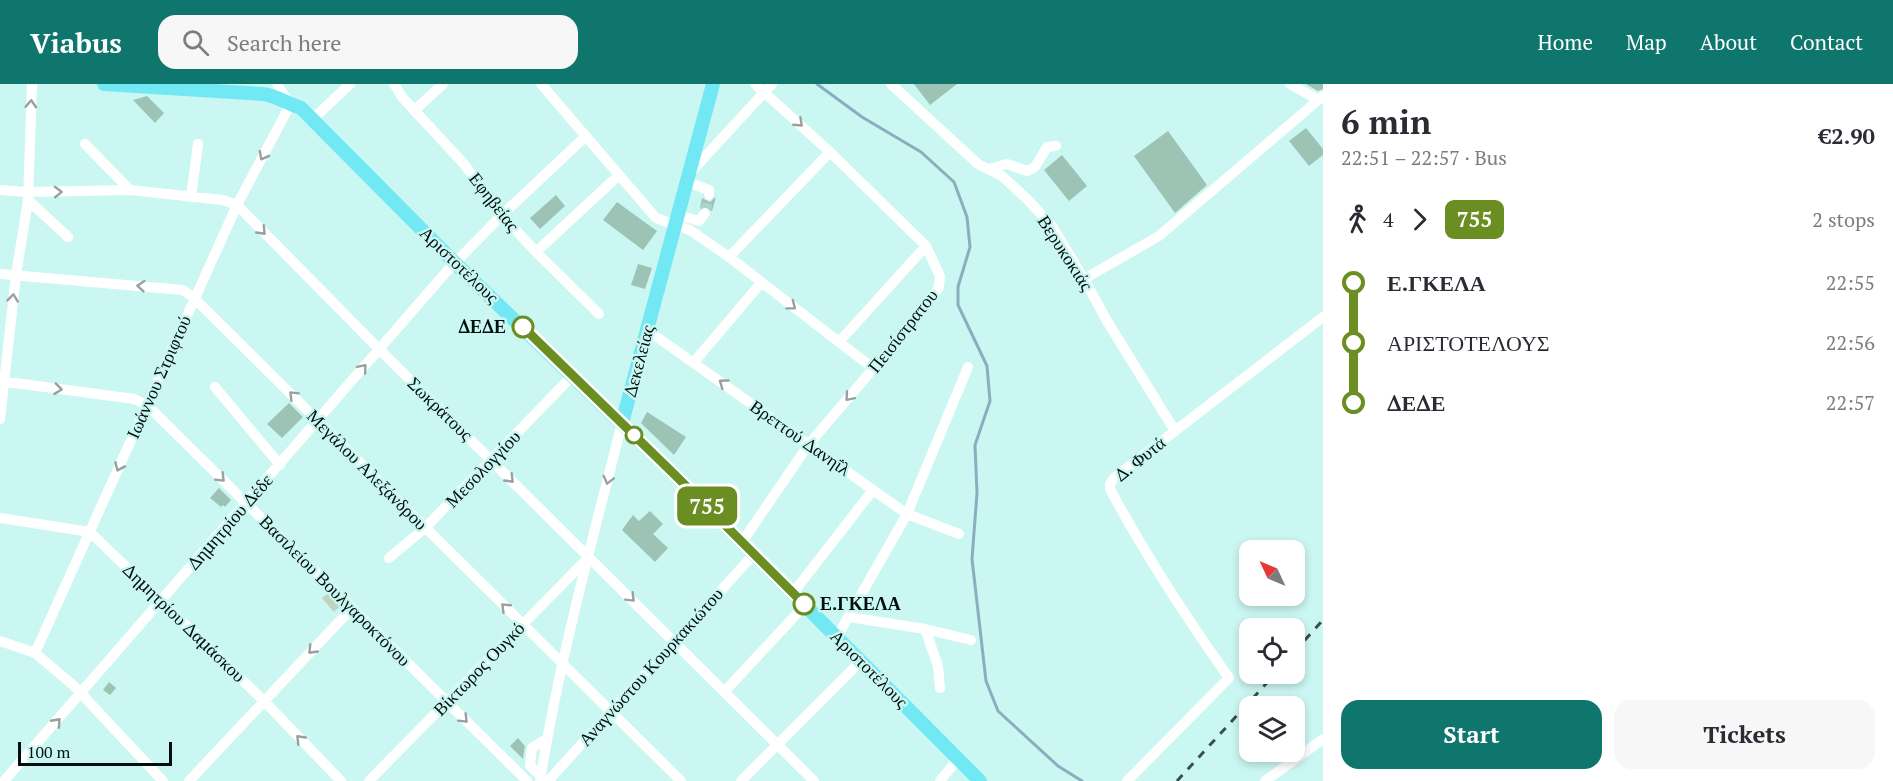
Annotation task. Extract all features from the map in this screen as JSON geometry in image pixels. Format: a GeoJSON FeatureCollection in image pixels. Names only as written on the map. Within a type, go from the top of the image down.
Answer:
{"type":"FeatureCollection","features":[{"type":"Feature","properties":{"kind":"main road","name":"Αριστοτέλους"},"geometry":{"type":"LineString","coordinates":[[104,84],[186,87],[274,96],[301,108],[455,263],[622,423],[980,781]]}},
{"type":"Feature","properties":{"kind":"main road","name":"Δεκελείας"},"geometry":{"type":"LineString","coordinates":[[622,423],[713,84]]}},
{"type":"Feature","properties":{"kind":"street"},"geometry":{"type":"LineString","coordinates":[[0,419],[2,382],[27,196],[33,84]]}},
{"type":"Feature","properties":{"kind":"street"},"geometry":{"type":"LineString","coordinates":[[277,84],[290,105]]}},
{"type":"Feature","properties":{"kind":"street"},"geometry":{"type":"LineString","coordinates":[[313,119],[350,84]]}},
{"type":"Feature","properties":{"kind":"street","name":"Εφηβείας"},"geometry":{"type":"LineString","coordinates":[[394,84],[402,97],[416,109],[464,164],[502,215],[599,314]]}},
{"type":"Feature","properties":{"kind":"street"},"geometry":{"type":"LineString","coordinates":[[416,109],[443,84]]}},
{"type":"Feature","properties":{"kind":"street"},"geometry":{"type":"LineString","coordinates":[[541,84],[656,218],[699,220],[705,213]]}},
{"type":"Feature","properties":{"kind":"street","name":"Πεισίστρατου"},"geometry":{"type":"LineString","coordinates":[[742,542],[808,444],[926,308],[939,287],[940,276],[926,246],[830,152],[769,88],[756,84]]}},
{"type":"Feature","properties":{"kind":"street","name":"Βερυκοκιάς"},"geometry":{"type":"LineString","coordinates":[[891,84],[978,164],[1002,176],[1028,199],[1052,226],[1174,431]]}},
{"type":"Feature","properties":{"kind":"street"},"geometry":{"type":"LineString","coordinates":[[1084,279],[1159,236],[1321,98],[1295,85]]}},
{"type":"Feature","properties":{"kind":"street"},"geometry":{"type":"LineString","coordinates":[[710,195],[709,190],[688,178],[769,88]]}},
{"type":"Feature","properties":{"kind":"street","name":"Ιωάννου Στριφτού"},"geometry":{"type":"LineString","coordinates":[[35,653],[237,205],[290,105]]}},
{"type":"Feature","properties":{"kind":"street","name":"Δημητρίου Δέδε"},"geometry":{"type":"LineString","coordinates":[[4,781],[455,263],[586,136]]}},
{"type":"Feature","properties":{"kind":"street"},"geometry":{"type":"LineString","coordinates":[[85,144],[130,190]]}},
{"type":"Feature","properties":{"kind":"street"},"geometry":{"type":"LineString","coordinates":[[191,197],[198,144]]}},
{"type":"Feature","properties":{"kind":"street"},"geometry":{"type":"LineString","coordinates":[[988,169],[1007,164],[1027,171],[1035,167],[1047,147],[1056,146]]}},
{"type":"Feature","properties":{"kind":"street"},"geometry":{"type":"LineString","coordinates":[[729,257],[830,152]]}},
{"type":"Feature","properties":{"kind":"street"},"geometry":{"type":"LineString","coordinates":[[536,252],[619,175]]}},
{"type":"Feature","properties":{"kind":"street"},"geometry":{"type":"LineString","coordinates":[[0,190],[27,196],[130,190],[223,200],[237,205]]}},
{"type":"Feature","properties":{"kind":"street"},"geometry":{"type":"LineString","coordinates":[[27,196],[69,237]]}},
{"type":"Feature","properties":{"kind":"street","name":"Σωκράτους"},"geometry":{"type":"LineString","coordinates":[[237,205],[814,781]]}},
{"type":"Feature","properties":{"kind":"street"},"geometry":{"type":"LineString","coordinates":[[677,220],[729,257],[874,369]]}},
{"type":"Feature","properties":{"kind":"street"},"geometry":{"type":"LineString","coordinates":[[839,342],[926,246]]}},
{"type":"Feature","properties":{"kind":"street","name":"Μεγάλου Αλεξάνδρου"},"geometry":{"type":"LineString","coordinates":[[0,274],[183,290],[194,298],[681,781]]}},
{"type":"Feature","properties":{"kind":"street"},"geometry":{"type":"LineString","coordinates":[[694,362],[761,283]]}},
{"type":"Feature","properties":{"kind":"street","name":"Δ. Φυτά"},"geometry":{"type":"LineString","coordinates":[[1127,781],[1230,678],[1175,601],[1143,550],[1110,489],[1110,484],[1114,478],[1323,317]]}},
{"type":"Feature","properties":{"kind":"street","name":"Βρεττού Δανηΐλ"},"geometry":{"type":"LineString","coordinates":[[647,330],[907,514],[959,534]]}},
{"type":"Feature","properties":{"kind":"street"},"geometry":{"type":"LineString","coordinates":[[837,637],[907,514],[968,367]]}},
{"type":"Feature","properties":{"kind":"street","name":"Μεσολογγίου"},"geometry":{"type":"LineString","coordinates":[[389,558],[425,528],[573,375]]}},
{"type":"Feature","properties":{"kind":"street","name":"Βασιλείου Βουλγαροκτόνου"},"geometry":{"type":"LineString","coordinates":[[2,382],[134,399],[147,405],[527,781]]}},
{"type":"Feature","properties":{"kind":"street"},"geometry":{"type":"LineString","coordinates":[[215,387],[280,465]]}},
{"type":"Feature","properties":{"kind":"street","name":"Δεκελείας"},"geometry":{"type":"LineString","coordinates":[[543,779],[546,739],[563,662],[622,423]]}},
{"type":"Feature","properties":{"kind":"street"},"geometry":{"type":"LineString","coordinates":[[793,593],[873,490]]}},
{"type":"Feature","properties":{"kind":"street"},"geometry":{"type":"LineString","coordinates":[[0,518],[90,532]]}},
{"type":"Feature","properties":{"kind":"street","name":"Δημητρίου Δαμάσκου"},"geometry":{"type":"LineString","coordinates":[[90,532],[264,701],[341,781]]}},
{"type":"Feature","properties":{"kind":"street","name":"Αναγνώστου Κουρκακιώτου"},"geometry":{"type":"LineString","coordinates":[[543,779],[611,711],[754,554]]}},
{"type":"Feature","properties":{"kind":"street","name":"Βίκτωρος Ουγκό"},"geometry":{"type":"LineString","coordinates":[[369,781],[589,557]]}},
{"type":"Feature","properties":{"kind":"street"},"geometry":{"type":"LineString","coordinates":[[567,580],[581,588]]}},
{"type":"Feature","properties":{"kind":"street"},"geometry":{"type":"LineString","coordinates":[[725,691],[805,605]]}},
{"type":"Feature","properties":{"kind":"street"},"geometry":{"type":"LineString","coordinates":[[189,781],[352,608]]}},
{"type":"Feature","properties":{"kind":"street"},"geometry":{"type":"LineString","coordinates":[[849,617],[925,629],[971,640]]}},
{"type":"Feature","properties":{"kind":"street"},"geometry":{"type":"LineString","coordinates":[[925,629],[938,666],[940,688]]}},
{"type":"Feature","properties":{"kind":"street"},"geometry":{"type":"LineString","coordinates":[[0,641],[35,653],[73,685],[80,696],[163,781]]}},
{"type":"Feature","properties":{"kind":"street"},"geometry":{"type":"LineString","coordinates":[[741,781],[861,661]]}},
{"type":"Feature","properties":{"kind":"street"},"geometry":{"type":"LineString","coordinates":[[530,766],[532,748],[546,739]]}},
{"type":"Feature","properties":{"kind":"street"},"geometry":{"type":"LineString","coordinates":[[1265,781],[1323,739]]}},
{"type":"Feature","properties":{"kind":"street"},"geometry":{"type":"LineString","coordinates":[[940,781],[958,759]]}},
{"type":"Feature","properties":{"kind":"street"},"geometry":{"type":"LineString","coordinates":[[512,766],[530,766],[543,779]]}},
{"type":"Feature","properties":{"kind":"green space"},"geometry":{"type":"Polygon","coordinates":[[[330,592],[342,604],[334,612],[322,598],[330,592]]]}},
{"type":"Feature","properties":{"kind":"building"},"geometry":{"type":"Polygon","coordinates":[[[914,84],[957,84],[930,105],[914,84]]]}},
{"type":"Feature","properties":{"kind":"building"},"geometry":{"type":"Polygon","coordinates":[[[1306,84],[1323,84],[1323,89],[1318,91],[1306,84]]]}},
{"type":"Feature","properties":{"kind":"building"},"geometry":{"type":"Polygon","coordinates":[[[147,96],[164,113],[155,123],[133,100],[147,96]]]}},
{"type":"Feature","properties":{"kind":"building"},"geometry":{"type":"Polygon","coordinates":[[[1306,128],[1323,149],[1323,155],[1309,166],[1289,141],[1306,128]]]}},
{"type":"Feature","properties":{"kind":"building"},"geometry":{"type":"Polygon","coordinates":[[[1168,131],[1207,185],[1175,213],[1134,156],[1168,131]]]}},
{"type":"Feature","properties":{"kind":"building"},"geometry":{"type":"Polygon","coordinates":[[[1062,155],[1087,186],[1069,201],[1044,170],[1062,155]]]}},
{"type":"Feature","properties":{"kind":"building"},"geometry":{"type":"Polygon","coordinates":[[[556,195],[565,206],[540,229],[530,218],[556,195]]]}},
{"type":"Feature","properties":{"kind":"building"},"geometry":{"type":"Polygon","coordinates":[[[716,197],[712,211],[706,206],[700,208],[702,198],[710,202],[716,197]]]}},
{"type":"Feature","properties":{"kind":"building"},"geometry":{"type":"Polygon","coordinates":[[[617,202],[657,231],[643,250],[603,220],[617,202]]]}},
{"type":"Feature","properties":{"kind":"building"},"geometry":{"type":"Polygon","coordinates":[[[638,264],[652,268],[645,289],[631,285],[638,264]]]}},
{"type":"Feature","properties":{"kind":"building"},"geometry":{"type":"Polygon","coordinates":[[[289,403],[303,417],[282,438],[267,424],[289,403]]]}},
{"type":"Feature","properties":{"kind":"building"},"geometry":{"type":"Polygon","coordinates":[[[647,412],[686,437],[674,455],[641,423],[647,412]]]}},
{"type":"Feature","properties":{"kind":"building"},"geometry":{"type":"Polygon","coordinates":[[[219,488],[231,500],[225,507],[223,505],[221,507],[210,498],[219,488]]]}},
{"type":"Feature","properties":{"kind":"building"},"geometry":{"type":"Polygon","coordinates":[[[650,511],[663,524],[653,534],[668,548],[655,562],[622,530],[633,515],[639,521],[650,511]]]}},
{"type":"Feature","properties":{"kind":"building"},"geometry":{"type":"Polygon","coordinates":[[[109,682],[116,688],[110,695],[103,690],[109,682]]]}},
{"type":"Feature","properties":{"kind":"building"},"geometry":{"type":"Polygon","coordinates":[[[518,738],[525,746],[523,759],[510,746],[518,738]]]}},
{"type":"Feature","properties":{"kind":"waterway"},"geometry":{"type":"LineString","coordinates":[[817,84],[862,117],[921,152],[954,182],[967,217],[970,247],[958,287],[958,305],[987,366],[990,401],[975,445],[977,493],[972,559],[986,681],[998,711],[1058,766],[1082,781]]}},
{"type":"Feature","properties":{"kind":"tunnel"},"geometry":{"type":"LineString","coordinates":[[705,213],[709,195]]}},
{"type":"Feature","properties":{"kind":"railway"},"geometry":{"type":"LineString","coordinates":[[1305,640],[1323,620]]}},
{"type":"Feature","properties":{"kind":"railway"},"geometry":{"type":"LineString","coordinates":[[1177,781],[1266,684]]}},
{"type":"Feature","properties":{"kind":"bus line","name":"755"},"geometry":{"type":"LineString","coordinates":[[523,327],[804,604]]}},
{"type":"Feature","properties":{"kind":"place","name":"ΔΕΔΕ"},"geometry":{"type":"Point","coordinates":[523,327]}},
{"type":"Feature","properties":{"kind":"place","name":"Ε.ΓΚΕΛΑ"},"geometry":{"type":"Point","coordinates":[804,604]}}]}
